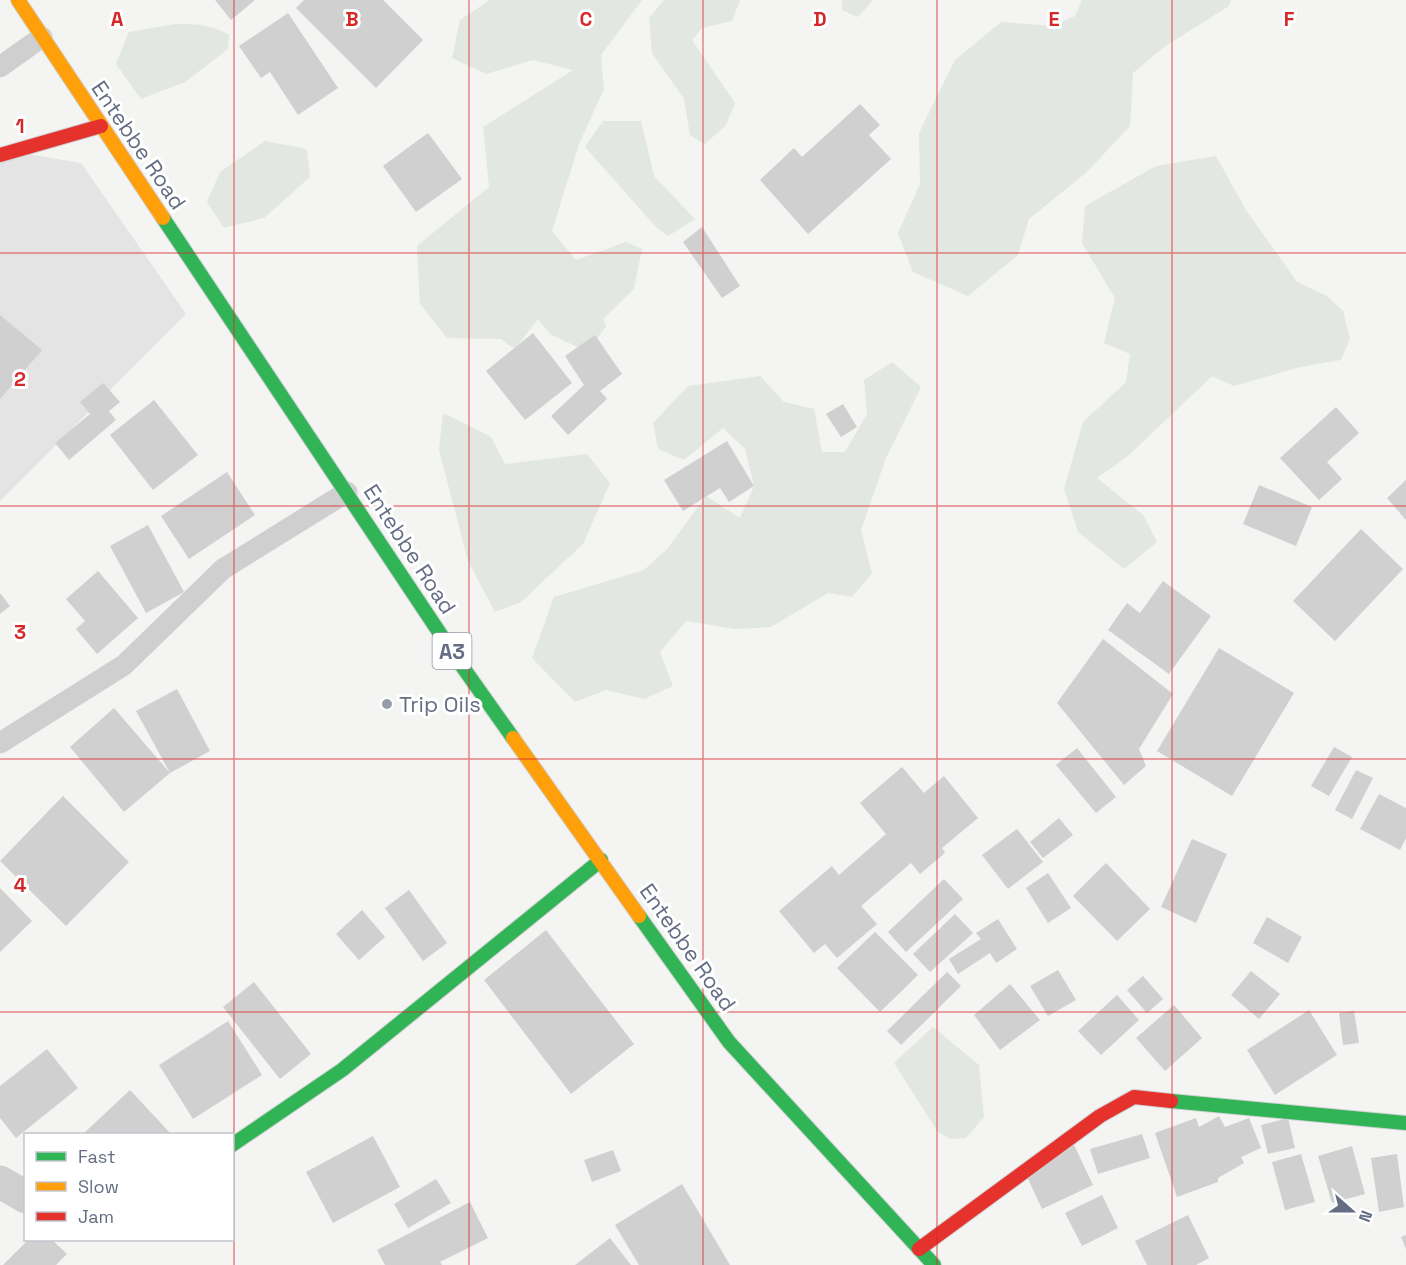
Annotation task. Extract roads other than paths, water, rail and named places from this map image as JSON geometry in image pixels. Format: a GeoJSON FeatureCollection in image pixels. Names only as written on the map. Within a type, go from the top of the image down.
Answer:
{"type":"FeatureCollection","features":[{"type":"Feature","properties":{"kind":"main road","name":"Entebbe Road"},"geometry":{"type":"LineString","coordinates":[[18,0],[457,659],[602,860],[729,1042],[934,1265]]}},
{"type":"Feature","properties":{"kind":"main road"},"geometry":{"type":"LineString","coordinates":[[0,155],[101,126]]}},
{"type":"Feature","properties":{"kind":"main road"},"geometry":{"type":"LineString","coordinates":[[234,1144],[342,1070],[602,860]]}},
{"type":"Feature","properties":{"kind":"main road"},"geometry":{"type":"LineString","coordinates":[[919,1249],[1100,1116],[1134,1097],[1406,1123]]}},
{"type":"Feature","properties":{"kind":"street"},"geometry":{"type":"LineString","coordinates":[[0,1182],[24,1196]]}},
{"type":"Feature","properties":{"kind":"lane"},"geometry":{"type":"LineString","coordinates":[[0,67],[42,37]]}},
{"type":"Feature","properties":{"kind":"lane"},"geometry":{"type":"LineString","coordinates":[[0,743],[124,664],[223,569],[347,492]]}},
{"type":"Feature","properties":{"kind":"place","name":"Trip Oils"},"geometry":{"type":"Point","coordinates":[387,704]}}]}
